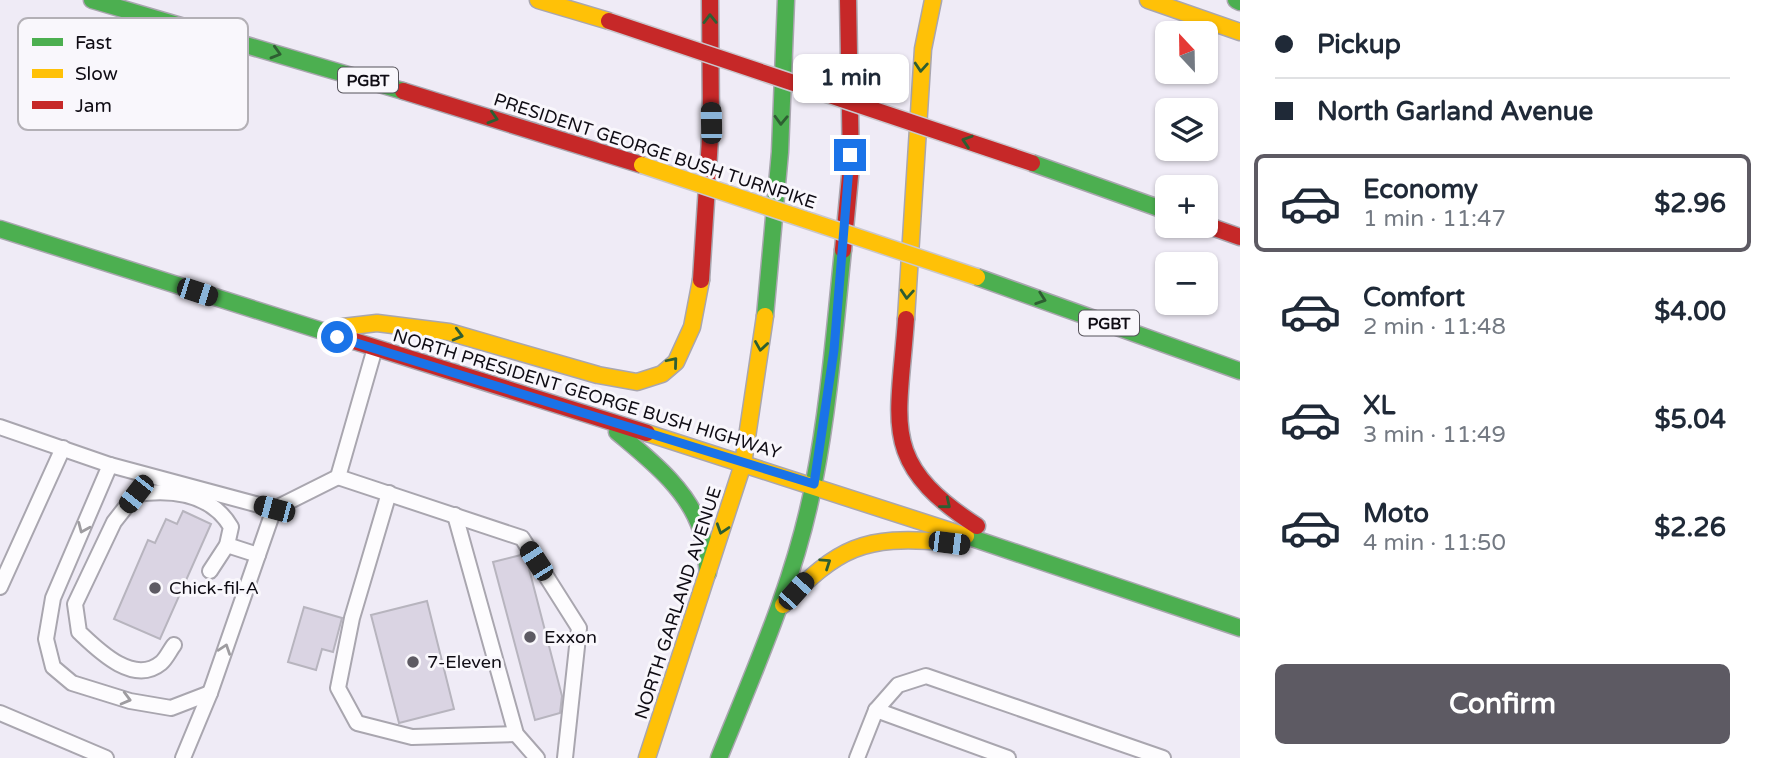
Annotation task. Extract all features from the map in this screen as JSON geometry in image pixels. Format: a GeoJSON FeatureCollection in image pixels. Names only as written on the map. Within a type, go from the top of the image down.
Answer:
{"type":"FeatureCollection","features":[{"type":"Feature","properties":{"kind":"main road","name":"PRESIDENT GEORGE BUSH TURNPIKE"},"geometry":{"type":"LineString","coordinates":[[92,0],[155,18]]}},
{"type":"Feature","properties":{"kind":"main road"},"geometry":{"type":"LineString","coordinates":[[538,0],[609,21],[1155,207]]}},
{"type":"Feature","properties":{"kind":"main road"},"geometry":{"type":"LineString","coordinates":[[318,331],[377,323],[449,332],[598,375],[637,382],[662,374],[676,362],[692,327],[702,272],[711,123],[710,0]]}},
{"type":"Feature","properties":{"kind":"main road","name":"NORTH GARLAND AVENUE"},"geometry":{"type":"LineString","coordinates":[[647,758],[667,704],[743,464],[770,285],[780,152],[786,0]]}},
{"type":"Feature","properties":{"kind":"main road"},"geometry":{"type":"LineString","coordinates":[[719,758],[778,611],[814,484],[834,350],[851,166],[848,0]]}},
{"type":"Feature","properties":{"kind":"main road"},"geometry":{"type":"LineString","coordinates":[[933,0],[923,49],[899,427],[902,453],[921,484],[958,514],[1019,552]]}},
{"type":"Feature","properties":{"kind":"main road"},"geometry":{"type":"LineString","coordinates":[[1148,0],[1240,32]]}},
{"type":"Feature","properties":{"kind":"main road","name":"PRESIDENT GEORGE BUSH TURNPIKE"},"geometry":{"type":"LineString","coordinates":[[248,44],[642,164],[977,276],[1240,371]]}},
{"type":"Feature","properties":{"kind":"main road","name":"NORTH PRESIDENT GEORGE BUSH HIGHWAY"},"geometry":{"type":"LineString","coordinates":[[0,229],[602,420],[814,484],[1240,628]]}},
{"type":"Feature","properties":{"kind":"main road"},"geometry":{"type":"LineString","coordinates":[[1218,229],[1240,237]]}},
{"type":"Feature","properties":{"kind":"main road"},"geometry":{"type":"LineString","coordinates":[[602,420],[657,466],[682,496],[699,527],[708,573]]}},
{"type":"Feature","properties":{"kind":"main road"},"geometry":{"type":"LineString","coordinates":[[778,611],[814,570],[841,553],[868,542],[902,537],[1019,552]]}},
{"type":"Feature","properties":{"kind":"lane"},"geometry":{"type":"LineString","coordinates":[[338,477],[374,348]]}},
{"type":"Feature","properties":{"kind":"lane"},"geometry":{"type":"LineString","coordinates":[[0,427],[110,465],[274,509],[338,477],[522,538],[579,628],[565,758]]}},
{"type":"Feature","properties":{"kind":"lane"},"geometry":{"type":"LineString","coordinates":[[0,587],[63,449]]}},
{"type":"Feature","properties":{"kind":"lane"},"geometry":{"type":"LineString","coordinates":[[110,465],[53,598],[46,639],[53,667],[72,683],[130,701],[171,708],[210,693]]}},
{"type":"Feature","properties":{"kind":"lane"},"geometry":{"type":"LineString","coordinates":[[174,645],[160,664],[146,669],[125,667],[107,657],[79,632],[75,604],[114,522],[136,494],[161,491],[197,498],[221,510],[231,527],[227,545],[210,570]]}},
{"type":"Feature","properties":{"kind":"lane"},"geometry":{"type":"LineString","coordinates":[[389,494],[352,618],[338,688],[357,723],[412,737],[516,734]]}},
{"type":"Feature","properties":{"kind":"lane"},"geometry":{"type":"LineString","coordinates":[[183,758],[210,693],[274,509]]}},
{"type":"Feature","properties":{"kind":"lane"},"geometry":{"type":"LineString","coordinates":[[455,515],[516,734],[537,758]]}},
{"type":"Feature","properties":{"kind":"lane"},"geometry":{"type":"LineString","coordinates":[[227,545],[258,555]]}},
{"type":"Feature","properties":{"kind":"lane"},"geometry":{"type":"LineString","coordinates":[[857,758],[876,710],[898,685],[926,676],[1163,758]]}},
{"type":"Feature","properties":{"kind":"lane"},"geometry":{"type":"LineString","coordinates":[[876,710],[1008,758]]}},
{"type":"Feature","properties":{"kind":"lane"},"geometry":{"type":"LineString","coordinates":[[0,713],[106,758]]}},
{"type":"Feature","properties":{"kind":"building","name":"Chick-fil-A"},"geometry":{"type":"Polygon","coordinates":[[[183,511],[211,524],[160,639],[114,619],[148,540],[155,543],[166,519],[177,524],[183,511]]]}},
{"type":"Feature","properties":{"kind":"building","name":"Exxon"},"geometry":{"type":"Polygon","coordinates":[[[521,555],[528,565],[562,696],[560,713],[535,720],[493,562],[521,555]]]}},
{"type":"Feature","properties":{"kind":"building","name":"7-Eleven"},"geometry":{"type":"Polygon","coordinates":[[[427,601],[454,709],[399,723],[371,615],[427,601]]]}},
{"type":"Feature","properties":{"kind":"building"},"geometry":{"type":"Polygon","coordinates":[[[304,607],[342,618],[333,652],[322,649],[316,670],[288,662],[304,607]]]}},
{"type":"Feature","properties":{"kind":"traffic: fast"},"geometry":{"type":"LineString","coordinates":[[92,0],[154,18]]}},
{"type":"Feature","properties":{"kind":"traffic: fast"},"geometry":{"type":"LineString","coordinates":[[765,316],[780,152],[786,0]]}},
{"type":"Feature","properties":{"kind":"traffic: fast"},"geometry":{"type":"LineString","coordinates":[[1236,0],[1240,2]]}},
{"type":"Feature","properties":{"kind":"traffic: fast"},"geometry":{"type":"LineString","coordinates":[[248,46],[403,91]]}},
{"type":"Feature","properties":{"kind":"traffic: fast"},"geometry":{"type":"LineString","coordinates":[[1032,163],[1155,207]]}},
{"type":"Feature","properties":{"kind":"traffic: fast"},"geometry":{"type":"LineString","coordinates":[[0,229],[354,341]]}},
{"type":"Feature","properties":{"kind":"traffic: fast"},"geometry":{"type":"LineString","coordinates":[[719,758],[786,588],[806,518],[824,425],[843,250]]}},
{"type":"Feature","properties":{"kind":"traffic: fast"},"geometry":{"type":"LineString","coordinates":[[977,277],[1240,371]]}},
{"type":"Feature","properties":{"kind":"traffic: fast"},"geometry":{"type":"LineString","coordinates":[[617,432],[666,476],[687,501],[701,530],[708,573]]}},
{"type":"Feature","properties":{"kind":"traffic: fast"},"geometry":{"type":"LineString","coordinates":[[966,536],[1240,628]]}},
{"type":"Feature","properties":{"kind":"traffic: slow"},"geometry":{"type":"LineString","coordinates":[[538,0],[609,21]]}},
{"type":"Feature","properties":{"kind":"traffic: slow"},"geometry":{"type":"LineString","coordinates":[[906,319],[923,49],[933,0]]}},
{"type":"Feature","properties":{"kind":"traffic: slow"},"geometry":{"type":"LineString","coordinates":[[1148,0],[1240,32]]}},
{"type":"Feature","properties":{"kind":"traffic: slow"},"geometry":{"type":"LineString","coordinates":[[642,165],[977,277]]}},
{"type":"Feature","properties":{"kind":"traffic: slow"},"geometry":{"type":"LineString","coordinates":[[334,328],[377,323],[449,332],[598,375],[637,382],[662,374],[676,362],[692,327],[701,280]]}},
{"type":"Feature","properties":{"kind":"traffic: slow"},"geometry":{"type":"LineString","coordinates":[[647,758],[743,464],[765,316]]}},
{"type":"Feature","properties":{"kind":"traffic: slow"},"geometry":{"type":"LineString","coordinates":[[647,433],[966,536]]}},
{"type":"Feature","properties":{"kind":"traffic: slow"},"geometry":{"type":"LineString","coordinates":[[783,605],[820,570],[854,549],[893,541],[944,542]]}},
{"type":"Feature","properties":{"kind":"traffic: jam"},"geometry":{"type":"LineString","coordinates":[[701,280],[711,123],[710,0]]}},
{"type":"Feature","properties":{"kind":"traffic: jam"},"geometry":{"type":"LineString","coordinates":[[843,250],[851,166],[848,0]]}},
{"type":"Feature","properties":{"kind":"traffic: jam"},"geometry":{"type":"LineString","coordinates":[[609,21],[1032,163]]}},
{"type":"Feature","properties":{"kind":"traffic: jam"},"geometry":{"type":"LineString","coordinates":[[403,91],[642,165]]}},
{"type":"Feature","properties":{"kind":"traffic: jam"},"geometry":{"type":"LineString","coordinates":[[1218,229],[1240,237]]}},
{"type":"Feature","properties":{"kind":"traffic: jam"},"geometry":{"type":"LineString","coordinates":[[906,319],[899,414],[902,438],[909,460],[923,481],[945,503],[977,526]]}},
{"type":"Feature","properties":{"kind":"traffic: jam"},"geometry":{"type":"LineString","coordinates":[[354,341],[647,433]]}},
{"type":"Feature","properties":{"kind":"place","name":"Chick-fil-A"},"geometry":{"type":"Point","coordinates":[155,588]}},
{"type":"Feature","properties":{"kind":"place","name":"Exxon"},"geometry":{"type":"Point","coordinates":[530,637]}},
{"type":"Feature","properties":{"kind":"place","name":"7-Eleven"},"geometry":{"type":"Point","coordinates":[413,662]}},
{"type":"Feature","properties":{"kind":"route"},"geometry":{"type":"LineString","coordinates":[[337,337],[814,484],[834,350],[850,155]]}}]}
